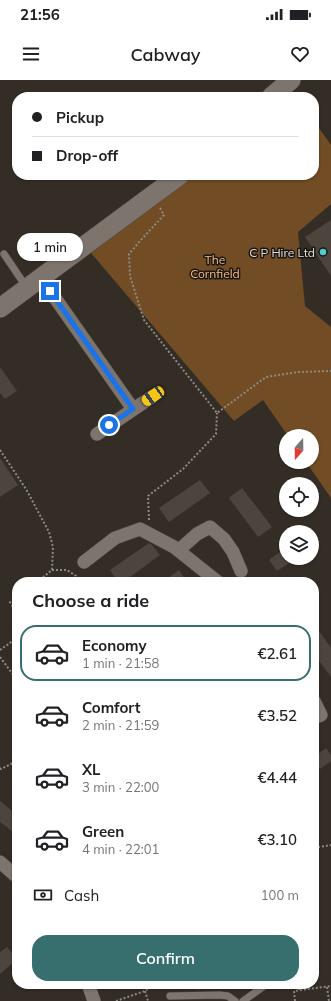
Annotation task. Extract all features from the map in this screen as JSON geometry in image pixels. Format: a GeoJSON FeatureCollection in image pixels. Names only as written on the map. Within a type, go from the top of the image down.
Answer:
{"type":"FeatureCollection","features":[{"type":"Feature","properties":{"kind":"main road"},"geometry":{"type":"LineString","coordinates":[[277,92],[291,80]]}},
{"type":"Feature","properties":{"kind":"main road"},"geometry":{"type":"LineString","coordinates":[[0,308],[173,180]]}},
{"type":"Feature","properties":{"kind":"street"},"geometry":{"type":"LineString","coordinates":[[34,283],[133,409]]}},
{"type":"Feature","properties":{"kind":"street"},"geometry":{"type":"LineString","coordinates":[[97,434],[153,396]]}},
{"type":"Feature","properties":{"kind":"street"},"geometry":{"type":"LineString","coordinates":[[179,550],[197,534],[210,527],[224,539],[233,552],[241,571]]}},
{"type":"Feature","properties":{"kind":"street"},"geometry":{"type":"LineString","coordinates":[[84,562],[115,538],[140,529],[150,533],[179,550],[212,577]]}},
{"type":"Feature","properties":{"kind":"street"},"geometry":{"type":"LineString","coordinates":[[0,862],[12,873]]}},
{"type":"Feature","properties":{"kind":"street"},"geometry":{"type":"LineString","coordinates":[[90,989],[94,1001]]}},
{"type":"Feature","properties":{"kind":"lane"},"geometry":{"type":"LineString","coordinates":[[4,254],[34,283]]}},
{"type":"Feature","properties":{"kind":"lane"},"geometry":{"type":"LineString","coordinates":[[243,1001],[261,989]]}},
{"type":"Feature","properties":{"kind":"lane"},"geometry":{"type":"LineString","coordinates":[[170,996],[220,995],[228,996],[235,1001]]}},
{"type":"Feature","properties":{"kind":"path"},"geometry":{"type":"LineString","coordinates":[[150,533],[148,496],[183,470],[216,434],[217,413],[144,320],[130,276],[129,254],[164,215],[160,208]]}},
{"type":"Feature","properties":{"kind":"path"},"geometry":{"type":"LineString","coordinates":[[217,413],[266,377],[298,372],[331,371]]}},
{"type":"Feature","properties":{"kind":"path"},"geometry":{"type":"LineString","coordinates":[[0,450],[26,489],[49,532],[53,546],[52,570]]}},
{"type":"Feature","properties":{"kind":"path"},"geometry":{"type":"LineString","coordinates":[[43,577],[52,570],[66,570],[76,577]]}},
{"type":"Feature","properties":{"kind":"path"},"geometry":{"type":"LineString","coordinates":[[0,650],[12,642]]}},
{"type":"Feature","properties":{"kind":"path"},"geometry":{"type":"LineString","coordinates":[[0,657],[12,673]]}},
{"type":"Feature","properties":{"kind":"path"},"geometry":{"type":"LineString","coordinates":[[0,768],[1,769],[12,764]]}},
{"type":"Feature","properties":{"kind":"path"},"geometry":{"type":"LineString","coordinates":[[319,847],[331,845]]}},
{"type":"Feature","properties":{"kind":"path"},"geometry":{"type":"LineString","coordinates":[[319,988],[331,986]]}},
{"type":"Feature","properties":{"kind":"path"},"geometry":{"type":"LineString","coordinates":[[327,987],[329,1001]]}},
{"type":"Feature","properties":{"kind":"path"},"geometry":{"type":"LineString","coordinates":[[116,1001],[148,989]]}},
{"type":"Feature","properties":{"kind":"path"},"geometry":{"type":"LineString","coordinates":[[295,1001],[294,991],[308,989]]}},
{"type":"Feature","properties":{"kind":"path"},"geometry":{"type":"LineString","coordinates":[[145,991],[148,1001]]}},
{"type":"Feature","properties":{"kind":"green space","name":"The Cornfield"},"geometry":{"type":"Polygon","coordinates":[[[319,128],[331,145],[331,204],[298,232],[305,306],[331,327],[331,498],[319,481],[319,477],[316,477],[311,469],[319,469],[319,429],[283,429],[263,400],[234,421],[91,253],[184,180],[319,180],[319,128]]]}},
{"type":"Feature","properties":{"kind":"building","name":"C P Hire Ltd"},"geometry":{"type":"Polygon","coordinates":[[[331,220],[331,276],[305,237],[331,220]]]}},
{"type":"Feature","properties":{"kind":"building"},"geometry":{"type":"Polygon","coordinates":[[[0,367],[17,391],[5,399],[0,393],[0,367]]]}},
{"type":"Feature","properties":{"kind":"building"},"geometry":{"type":"Polygon","coordinates":[[[0,458],[18,485],[0,497],[0,458]]]}},
{"type":"Feature","properties":{"kind":"building"},"geometry":{"type":"Polygon","coordinates":[[[200,480],[210,493],[169,522],[159,508],[200,480]]]}},
{"type":"Feature","properties":{"kind":"building"},"geometry":{"type":"Polygon","coordinates":[[[242,488],[272,527],[258,537],[229,498],[242,488]]]}},
{"type":"Feature","properties":{"kind":"building"},"geometry":{"type":"Polygon","coordinates":[[[149,543],[160,555],[130,577],[115,577],[110,570],[149,543]]]}},
{"type":"Feature","properties":{"kind":"building"},"geometry":{"type":"Polygon","coordinates":[[[279,553],[279,565],[286,565],[277,571],[269,560],[279,553]]]}},
{"type":"Feature","properties":{"kind":"building"},"geometry":{"type":"Polygon","coordinates":[[[179,570],[184,577],[169,577],[179,570]]]}},
{"type":"Feature","properties":{"kind":"building"},"geometry":{"type":"Polygon","coordinates":[[[319,631],[331,648],[331,677],[319,661],[319,631]]]}},
{"type":"Feature","properties":{"kind":"building"},"geometry":{"type":"Polygon","coordinates":[[[326,748],[331,755],[331,761],[320,769],[319,768],[319,753],[326,748]]]}},
{"type":"Feature","properties":{"kind":"building"},"geometry":{"type":"Polygon","coordinates":[[[0,801],[12,811],[12,831],[0,822],[0,801]]]}},
{"type":"Feature","properties":{"kind":"building"},"geometry":{"type":"Polygon","coordinates":[[[7,947],[12,953],[12,963],[0,974],[0,952],[7,947]]]}},
{"type":"Feature","properties":{"kind":"place","name":"C P Hire Ltd"},"geometry":{"type":"Point","coordinates":[323,252]}},
{"type":"Feature","properties":{"kind":"route"},"geometry":{"type":"LineString","coordinates":[[50,291],[133,409],[109,425]]}}]}
